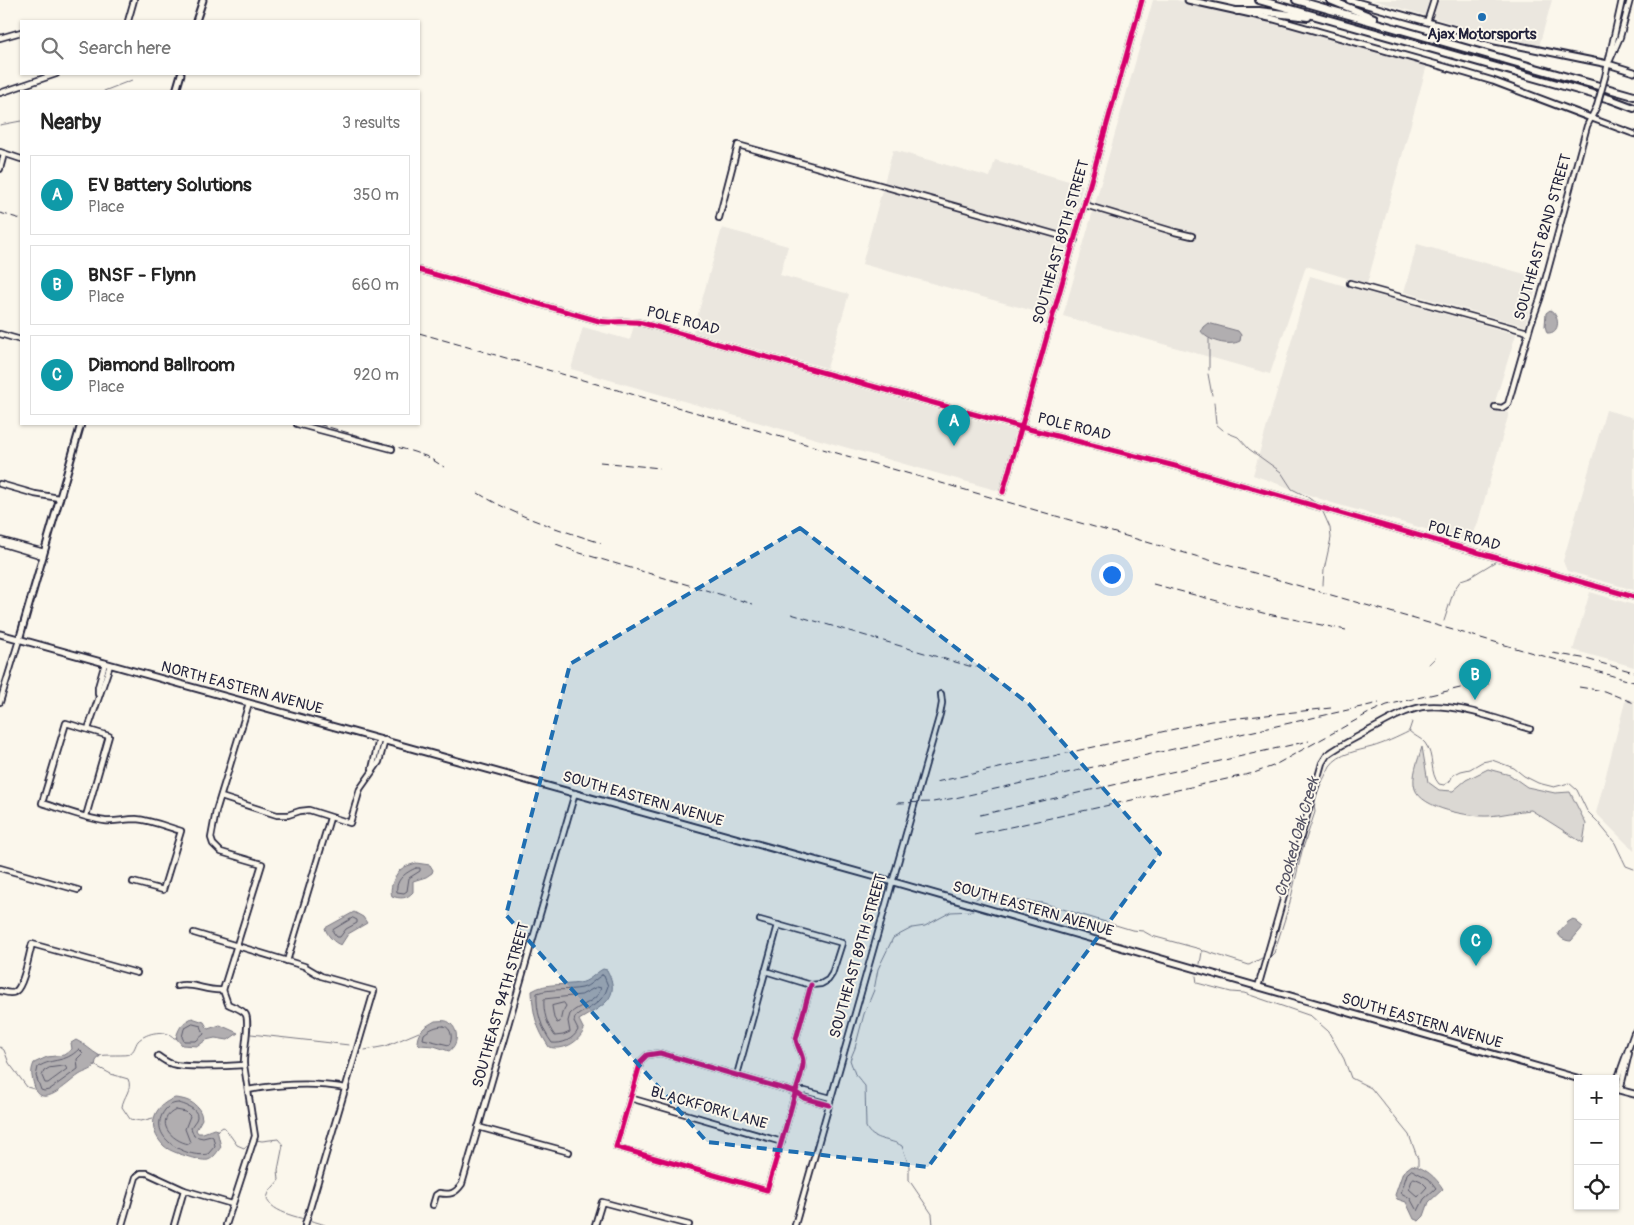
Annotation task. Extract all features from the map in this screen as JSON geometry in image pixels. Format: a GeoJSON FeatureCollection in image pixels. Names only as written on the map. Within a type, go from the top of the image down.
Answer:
{"type":"FeatureCollection","features":[{"type":"Feature","properties":{"kind":"highway"},"geometry":{"type":"LineString","coordinates":[[1259,0],[1610,99],[1634,108]]}},
{"type":"Feature","properties":{"kind":"highway"},"geometry":{"type":"LineString","coordinates":[[1296,0],[1634,96]]}},
{"type":"Feature","properties":{"kind":"highway"},"geometry":{"type":"LineString","coordinates":[[1330,0],[1401,30]]}},
{"type":"Feature","properties":{"kind":"highway"},"geometry":{"type":"LineString","coordinates":[[1237,11],[1259,11],[1323,18]]}},
{"type":"Feature","properties":{"kind":"main road"},"geometry":{"type":"LineString","coordinates":[[196,20],[202,0]]}},
{"type":"Feature","properties":{"kind":"main road"},"geometry":{"type":"LineString","coordinates":[[1188,0],[1274,19],[1475,76],[1592,118]]}},
{"type":"Feature","properties":{"kind":"main road"},"geometry":{"type":"LineString","coordinates":[[1350,0],[1501,42],[1608,64],[1634,72]]}},
{"type":"Feature","properties":{"kind":"main road"},"geometry":{"type":"LineString","coordinates":[[176,90],[181,75]]}},
{"type":"Feature","properties":{"kind":"main road"},"geometry":{"type":"LineString","coordinates":[[19,640],[80,425]]}},
{"type":"Feature","properties":{"kind":"main road","name":"NORTH EASTERN AVENUE"},"geometry":{"type":"LineString","coordinates":[[0,634],[478,766]]}},
{"type":"Feature","properties":{"kind":"main road","name":"SOUTH EASTERN AVENUE"},"geometry":{"type":"LineString","coordinates":[[478,766],[892,882],[1574,1077]]}},
{"type":"Feature","properties":{"kind":"main road"},"geometry":{"type":"LineString","coordinates":[[1619,1089],[1634,1094]]}},
{"type":"Feature","properties":{"kind":"street"},"geometry":{"type":"LineString","coordinates":[[128,20],[133,0]]}},
{"type":"Feature","properties":{"kind":"street","name":"SOUTHEAST 89TH STREET"},"geometry":{"type":"LineString","coordinates":[[1003,492],[1142,0]]}},
{"type":"Feature","properties":{"kind":"street"},"geometry":{"type":"LineString","coordinates":[[1427,22],[1434,0]]}},
{"type":"Feature","properties":{"kind":"street","name":"SOUTHEAST 82ND STREET"},"geometry":{"type":"LineString","coordinates":[[1495,407],[1502,408],[1508,404],[1528,332],[1540,299],[1587,126],[1597,106],[1622,0]]}},
{"type":"Feature","properties":{"kind":"street","name":"SOUTHEAST 82ND STREET"},"geometry":{"type":"LineString","coordinates":[[1608,64],[1620,37],[1630,0]]}},
{"type":"Feature","properties":{"kind":"street"},"geometry":{"type":"LineString","coordinates":[[0,38],[20,32]]}},
{"type":"Feature","properties":{"kind":"street"},"geometry":{"type":"LineString","coordinates":[[0,93],[53,75]]}},
{"type":"Feature","properties":{"kind":"street"},"geometry":{"type":"LineString","coordinates":[[1592,118],[1634,134]]}},
{"type":"Feature","properties":{"kind":"street"},"geometry":{"type":"LineString","coordinates":[[720,218],[738,145],[1075,240]]}},
{"type":"Feature","properties":{"kind":"street"},"geometry":{"type":"LineString","coordinates":[[0,169],[2,153],[20,159]]}},
{"type":"Feature","properties":{"kind":"street"},"geometry":{"type":"LineString","coordinates":[[1085,205],[1192,236]]}},
{"type":"Feature","properties":{"kind":"street","name":"POLE ROAD"},"geometry":{"type":"LineString","coordinates":[[420,270],[599,321],[612,323],[639,322],[1021,427],[1176,466],[1634,597]]}},
{"type":"Feature","properties":{"kind":"street"},"geometry":{"type":"LineString","coordinates":[[1350,283],[1528,332]]}},
{"type":"Feature","properties":{"kind":"street"},"geometry":{"type":"LineString","coordinates":[[0,334],[20,340]]}},
{"type":"Feature","properties":{"kind":"street"},"geometry":{"type":"LineString","coordinates":[[301,425],[392,449]]}},
{"type":"Feature","properties":{"kind":"street"},"geometry":{"type":"LineString","coordinates":[[0,484],[35,494],[59,498]]}},
{"type":"Feature","properties":{"kind":"street"},"geometry":{"type":"LineString","coordinates":[[0,542],[43,554]]}},
{"type":"Feature","properties":{"kind":"street"},"geometry":{"type":"LineString","coordinates":[[0,702],[19,640]]}},
{"type":"Feature","properties":{"kind":"street"},"geometry":{"type":"LineString","coordinates":[[88,729],[102,689],[107,664]]}},
{"type":"Feature","properties":{"kind":"street","name":"SOUTHEAST 89TH STREET"},"geometry":{"type":"LineString","coordinates":[[795,1225],[940,714],[941,694]]}},
{"type":"Feature","properties":{"kind":"street"},"geometry":{"type":"LineString","coordinates":[[226,1225],[255,1136],[243,1054],[248,1025],[246,1015],[241,1010],[228,1004],[223,990],[262,864],[221,852],[213,844],[211,830],[249,703]]}},
{"type":"Feature","properties":{"kind":"street"},"geometry":{"type":"LineString","coordinates":[[1258,987],[1322,762],[1327,755],[1393,718],[1423,707],[1440,706],[1454,708],[1530,729]]}},
{"type":"Feature","properties":{"kind":"street"},"geometry":{"type":"LineString","coordinates":[[86,816],[109,736],[66,723],[42,803],[86,816],[112,822],[140,820],[180,831],[163,890],[133,882]]}},
{"type":"Feature","properties":{"kind":"street"},"geometry":{"type":"LineString","coordinates":[[221,798],[277,815],[288,815],[309,810],[350,823],[360,789],[379,762],[382,739]]}},
{"type":"Feature","properties":{"kind":"street","name":"SOUTHEAST 94TH STREET"},"geometry":{"type":"LineString","coordinates":[[433,1204],[436,1195],[439,1193],[454,1193],[462,1184],[575,793]]}},
{"type":"Feature","properties":{"kind":"street"},"geometry":{"type":"LineString","coordinates":[[287,961],[330,818]]}},
{"type":"Feature","properties":{"kind":"street"},"geometry":{"type":"LineString","coordinates":[[0,868],[78,890]]}},
{"type":"Feature","properties":{"kind":"street"},"geometry":{"type":"LineString","coordinates":[[760,920],[842,943],[830,977],[821,984],[811,984],[765,971]]}},
{"type":"Feature","properties":{"kind":"street"},"geometry":{"type":"LineString","coordinates":[[736,1074],[778,925]]}},
{"type":"Feature","properties":{"kind":"street"},"geometry":{"type":"LineString","coordinates":[[194,932],[304,966],[321,976],[374,991],[305,1225]]}},
{"type":"Feature","properties":{"kind":"street"},"geometry":{"type":"LineString","coordinates":[[0,991],[12,993],[18,989],[32,944],[137,973]]}},
{"type":"Feature","properties":{"kind":"street"},"geometry":{"type":"LineString","coordinates":[[178,986],[187,984],[205,990],[223,990]]}},
{"type":"Feature","properties":{"kind":"street"},"geometry":{"type":"LineString","coordinates":[[811,984],[796,1039],[797,1047],[804,1063],[795,1092],[782,1142],[767,1190],[616,1147],[640,1061],[647,1055],[660,1053],[795,1092],[804,1098],[829,1105]]}},
{"type":"Feature","properties":{"kind":"street"},"geometry":{"type":"LineString","coordinates":[[1619,1083],[1627,1064],[1629,1047],[1634,1033]]}},
{"type":"Feature","properties":{"kind":"street"},"geometry":{"type":"LineString","coordinates":[[158,1056],[175,1065],[244,1065]]}},
{"type":"Feature","properties":{"kind":"street"},"geometry":{"type":"LineString","coordinates":[[248,1090],[276,1085],[304,1084],[346,1088]]}},
{"type":"Feature","properties":{"kind":"street"},"geometry":{"type":"LineString","coordinates":[[795,1092],[806,1091],[831,1098]]}},
{"type":"Feature","properties":{"kind":"street","name":"BLACKFORK LANE"},"geometry":{"type":"LineString","coordinates":[[630,1098],[782,1142]]}},
{"type":"Feature","properties":{"kind":"street"},"geometry":{"type":"LineString","coordinates":[[478,1127],[568,1152]]}},
{"type":"Feature","properties":{"kind":"street"},"geometry":{"type":"LineString","coordinates":[[122,1225],[138,1174],[147,1172],[184,1190],[232,1204]]}},
{"type":"Feature","properties":{"kind":"street"},"geometry":{"type":"LineString","coordinates":[[174,1225],[184,1190]]}},
{"type":"Feature","properties":{"kind":"street"},"geometry":{"type":"LineString","coordinates":[[595,1225],[602,1202],[689,1225]]}},
{"type":"Feature","properties":{"kind":"highlighted area"},"geometry":{"type":"Polygon","coordinates":[[[800,528],[1029,704],[1160,853],[928,1167],[707,1142],[506,915],[570,664],[800,528]]]}},
{"type":"Feature","properties":{"kind":"shaded area"},"geometry":{"type":"Polygon","coordinates":[[[1153,0],[1176,0],[1281,24],[1427,65],[1367,284],[1306,266],[1270,374],[1063,316],[1153,0]]]}},
{"type":"Feature","properties":{"kind":"shaded area"},"geometry":{"type":"Polygon","coordinates":[[[1373,0],[1552,0],[1539,46],[1495,36],[1373,0]]]}},
{"type":"Feature","properties":{"kind":"shaded area"},"geometry":{"type":"Polygon","coordinates":[[[893,150],[990,177],[995,160],[1083,185],[1048,315],[862,264],[893,150]]]}},
{"type":"Feature","properties":{"kind":"shaded area"},"geometry":{"type":"Polygon","coordinates":[[[722,228],[788,246],[780,275],[849,294],[827,368],[693,332],[722,228]]]}},
{"type":"Feature","properties":{"kind":"shaded area"},"geometry":{"type":"Polygon","coordinates":[[[1417,244],[1539,278],[1525,326],[1404,292],[1417,244]]]}},
{"type":"Feature","properties":{"kind":"shaded area"},"geometry":{"type":"Polygon","coordinates":[[[1310,276],[1516,334],[1493,408],[1509,413],[1477,526],[1469,541],[1332,503],[1253,475],[1310,276]]]}},
{"type":"Feature","properties":{"kind":"shaded area"},"geometry":{"type":"Polygon","coordinates":[[[634,325],[1016,431],[999,491],[571,369],[583,327],[630,340],[634,325]]]}},
{"type":"Feature","properties":{"kind":"shaded area"},"geometry":{"type":"Polygon","coordinates":[[[1606,410],[1634,418],[1634,590],[1567,571],[1563,561],[1606,410]]]}},
{"type":"Feature","properties":{"kind":"shaded area"},"geometry":{"type":"Polygon","coordinates":[[[1590,592],[1634,605],[1634,667],[1573,650],[1590,592]]]}},
{"type":"Feature","properties":{"kind":"shaded area"},"geometry":{"type":"Polygon","coordinates":[[[1626,698],[1634,701],[1634,851],[1596,813],[1626,698]]]}},
{"type":"Feature","properties":{"kind":"shaded area"},"geometry":{"type":"Polygon","coordinates":[[[1422,747],[1428,782],[1439,790],[1453,791],[1466,780],[1488,769],[1510,775],[1527,787],[1555,793],[1570,792],[1586,824],[1583,843],[1531,810],[1481,816],[1459,813],[1436,807],[1427,802],[1419,796],[1414,784],[1422,747]]]}},
{"type":"Feature","properties":{"kind":"water"},"geometry":{"type":"Polygon","coordinates":[[[1550,310],[1556,316],[1558,324],[1555,331],[1547,333],[1545,326],[1546,313],[1550,310]]]}},
{"type":"Feature","properties":{"kind":"water"},"geometry":{"type":"Polygon","coordinates":[[[1208,323],[1238,331],[1241,335],[1240,341],[1224,343],[1208,338],[1201,331],[1208,323]]]}},
{"type":"Feature","properties":{"kind":"water"},"geometry":{"type":"Polygon","coordinates":[[[416,863],[430,865],[433,870],[432,873],[413,881],[413,892],[408,896],[401,898],[392,896],[394,879],[400,870],[416,863]]]}},
{"type":"Feature","properties":{"kind":"water"},"geometry":{"type":"Polygon","coordinates":[[[354,912],[363,917],[367,923],[348,934],[341,945],[338,944],[331,938],[325,928],[354,912]]]}},
{"type":"Feature","properties":{"kind":"water"},"geometry":{"type":"Polygon","coordinates":[[[1573,919],[1583,927],[1571,941],[1565,940],[1558,933],[1573,919]]]}},
{"type":"Feature","properties":{"kind":"water"},"geometry":{"type":"Polygon","coordinates":[[[603,969],[607,970],[612,988],[611,995],[607,1001],[579,1020],[584,1030],[578,1039],[565,1047],[549,1047],[536,1020],[532,991],[549,985],[583,982],[603,969]]]}},
{"type":"Feature","properties":{"kind":"water"},"geometry":{"type":"Polygon","coordinates":[[[192,1018],[204,1022],[208,1029],[220,1025],[238,1033],[228,1040],[215,1038],[206,1040],[198,1046],[182,1045],[176,1038],[177,1034],[181,1026],[192,1018]]]}},
{"type":"Feature","properties":{"kind":"water"},"geometry":{"type":"Polygon","coordinates":[[[435,1021],[448,1021],[454,1027],[456,1042],[449,1051],[434,1046],[420,1045],[417,1042],[420,1032],[435,1021]]]}},
{"type":"Feature","properties":{"kind":"water"},"geometry":{"type":"Polygon","coordinates":[[[76,1040],[100,1056],[95,1066],[55,1093],[42,1096],[37,1093],[32,1077],[34,1063],[47,1057],[64,1055],[72,1049],[71,1043],[76,1040]]]}},
{"type":"Feature","properties":{"kind":"water"},"geometry":{"type":"Polygon","coordinates":[[[175,1098],[189,1101],[197,1106],[202,1119],[196,1130],[198,1133],[217,1130],[221,1147],[210,1159],[201,1160],[176,1153],[164,1146],[158,1139],[155,1132],[154,1118],[161,1106],[175,1098]]]}},
{"type":"Feature","properties":{"kind":"water"},"geometry":{"type":"Polygon","coordinates":[[[1412,1165],[1430,1174],[1443,1189],[1429,1202],[1424,1216],[1419,1221],[1414,1219],[1406,1202],[1397,1199],[1395,1195],[1403,1172],[1412,1165]]]}},
{"type":"Feature","properties":{"kind":"waterway"},"geometry":{"type":"LineString","coordinates":[[107,90],[132,80]]}},
{"type":"Feature","properties":{"kind":"waterway"},"geometry":{"type":"LineString","coordinates":[[0,125],[20,121]]}},
{"type":"Feature","properties":{"kind":"waterway"},"geometry":{"type":"LineString","coordinates":[[1209,339],[1209,370]]}},
{"type":"Feature","properties":{"kind":"waterway"},"geometry":{"type":"LineString","coordinates":[[1208,374],[1212,395]]}},
{"type":"Feature","properties":{"kind":"waterway"},"geometry":{"type":"LineString","coordinates":[[1214,402],[1216,424],[1223,430]]}},
{"type":"Feature","properties":{"kind":"waterway"},"geometry":{"type":"LineString","coordinates":[[1228,433],[1238,437],[1249,449],[1281,472],[1292,489],[1317,504]]}},
{"type":"Feature","properties":{"kind":"waterway"},"geometry":{"type":"LineString","coordinates":[[1323,512],[1330,528],[1331,538],[1324,570],[1323,585]]}},
{"type":"Feature","properties":{"kind":"waterway"},"geometry":{"type":"LineString","coordinates":[[1444,621],[1454,590],[1461,580],[1470,577],[1498,560]]}},
{"type":"Feature","properties":{"kind":"waterway"},"geometry":{"type":"LineString","coordinates":[[1429,664],[1435,658]]}},
{"type":"Feature","properties":{"kind":"waterway"},"geometry":{"type":"LineString","coordinates":[[1409,731],[1412,722]]}},
{"type":"Feature","properties":{"kind":"waterway","name":"Crooked Oak Creek"},"geometry":{"type":"LineString","coordinates":[[1409,731],[1423,741],[1428,748],[1434,775],[1439,784],[1444,785],[1450,781],[1453,775],[1482,762],[1492,760],[1514,768],[1538,783],[1554,787],[1569,783],[1577,790],[1587,811],[1615,843],[1626,866],[1634,869]]}},
{"type":"Feature","properties":{"kind":"waterway","name":"Crooked Oak Creek"},"geometry":{"type":"LineString","coordinates":[[1270,957],[1274,953],[1289,906],[1302,851],[1315,812],[1315,800],[1330,766],[1344,755],[1381,744],[1408,732]]}},
{"type":"Feature","properties":{"kind":"waterway","name":"Crooked Oak Creek"},"geometry":{"type":"LineString","coordinates":[[976,899],[982,895],[989,895],[1012,900],[1043,903],[1132,930],[1143,931],[1152,936],[1249,965],[1262,958]]}},
{"type":"Feature","properties":{"kind":"waterway","name":"Crooked Oak Creek"},"geometry":{"type":"LineString","coordinates":[[933,1225],[932,1214],[909,1180],[909,1166],[902,1146],[873,1135],[866,1127],[865,1086],[855,1074],[850,1060],[864,1014],[874,990],[878,969],[893,938],[912,928],[925,926],[951,912],[973,911]]}},
{"type":"Feature","properties":{"kind":"waterway"},"geometry":{"type":"LineString","coordinates":[[1200,964],[1202,952]]}},
{"type":"Feature","properties":{"kind":"waterway"},"geometry":{"type":"LineString","coordinates":[[1196,976],[1197,983],[1231,992],[1244,993],[1311,1016],[1328,1031],[1344,1059],[1351,1078],[1371,1088],[1409,1135],[1418,1159],[1418,1166]]}},
{"type":"Feature","properties":{"kind":"waterway"},"geometry":{"type":"LineString","coordinates":[[365,1050],[386,1046],[419,1032]]}},
{"type":"Feature","properties":{"kind":"waterway"},"geometry":{"type":"LineString","coordinates":[[98,1056],[129,1054],[134,1050],[138,1041],[146,1035],[166,1033],[177,1038]]}},
{"type":"Feature","properties":{"kind":"waterway"},"geometry":{"type":"LineString","coordinates":[[251,1034],[349,1045]]}},
{"type":"Feature","properties":{"kind":"waterway"},"geometry":{"type":"LineString","coordinates":[[0,1047],[4,1050],[9,1063],[27,1087],[34,1089]]}},
{"type":"Feature","properties":{"kind":"waterway"},"geometry":{"type":"LineString","coordinates":[[94,1065],[111,1074],[128,1079],[129,1090],[122,1107],[130,1119],[141,1121],[153,1118]]}},
{"type":"Feature","properties":{"kind":"waterway"},"geometry":{"type":"LineString","coordinates":[[217,1131],[223,1127],[225,1128],[237,1145],[244,1148],[250,1143]]}},
{"type":"Feature","properties":{"kind":"waterway"},"geometry":{"type":"LineString","coordinates":[[256,1140],[278,1139],[283,1145],[278,1170],[279,1180],[270,1191],[267,1200],[278,1210],[325,1225]]}},
{"type":"Feature","properties":{"kind":"railway"},"geometry":{"type":"LineString","coordinates":[[0,213],[20,219]]}},
{"type":"Feature","properties":{"kind":"railway"},"geometry":{"type":"LineString","coordinates":[[420,333],[1634,682]]}},
{"type":"Feature","properties":{"kind":"railway"},"geometry":{"type":"LineString","coordinates":[[321,425],[414,452],[428,457],[444,467]]}},
{"type":"Feature","properties":{"kind":"railway"},"geometry":{"type":"LineString","coordinates":[[600,462],[660,468]]}},
{"type":"Feature","properties":{"kind":"railway"},"geometry":{"type":"LineString","coordinates":[[478,493],[523,516],[601,543]]}},
{"type":"Feature","properties":{"kind":"railway"},"geometry":{"type":"LineString","coordinates":[[556,544],[580,553],[753,604]]}},
{"type":"Feature","properties":{"kind":"railway"},"geometry":{"type":"LineString","coordinates":[[1153,584],[1263,613],[1346,630]]}},
{"type":"Feature","properties":{"kind":"railway"},"geometry":{"type":"LineString","coordinates":[[791,614],[969,666],[988,669]]}},
{"type":"Feature","properties":{"kind":"railway"},"geometry":{"type":"LineString","coordinates":[[1552,653],[1582,658],[1634,672]]}},
{"type":"Feature","properties":{"kind":"railway"},"geometry":{"type":"LineString","coordinates":[[974,835],[1254,773],[1273,766],[1387,705],[1469,686],[1489,684]]}},
{"type":"Feature","properties":{"kind":"railway"},"geometry":{"type":"LineString","coordinates":[[1579,687],[1604,691],[1634,703]]}},
{"type":"Feature","properties":{"kind":"railway"},"geometry":{"type":"LineString","coordinates":[[897,803],[933,802],[955,798],[1379,703]]}},
{"type":"Feature","properties":{"kind":"railway"},"geometry":{"type":"LineString","coordinates":[[936,782],[1211,721],[1331,708]]}},
{"type":"Feature","properties":{"kind":"railway"},"geometry":{"type":"LineString","coordinates":[[980,815],[1309,741]]}},
{"type":"Feature","properties":{"kind":"cycle path"},"geometry":{"type":"LineString","coordinates":[[1003,492],[1142,0]]}},
{"type":"Feature","properties":{"kind":"cycle path"},"geometry":{"type":"LineString","coordinates":[[420,270],[599,321],[646,324],[1021,427],[1175,466],[1634,597]]}},
{"type":"Feature","properties":{"kind":"cycle path"},"geometry":{"type":"LineString","coordinates":[[811,985],[796,1039],[803,1064],[799,1082],[796,1092],[794,1096],[767,1190],[616,1147],[641,1061],[647,1055],[660,1053],[795,1092],[804,1098],[829,1105]]}},
{"type":"Feature","properties":{"kind":"place","name":"Ajax Motorsports"},"geometry":{"type":"Point","coordinates":[1482,17]}},
{"type":"Feature","properties":{"kind":"place","name":"EV Battery Solutions"},"geometry":{"type":"Point","coordinates":[954,446]}},
{"type":"Feature","properties":{"kind":"place","name":"BNSF - Flynn"},"geometry":{"type":"Point","coordinates":[1475,700]}},
{"type":"Feature","properties":{"kind":"place","name":"Diamond Ballroom"},"geometry":{"type":"Point","coordinates":[1476,966]}}]}
